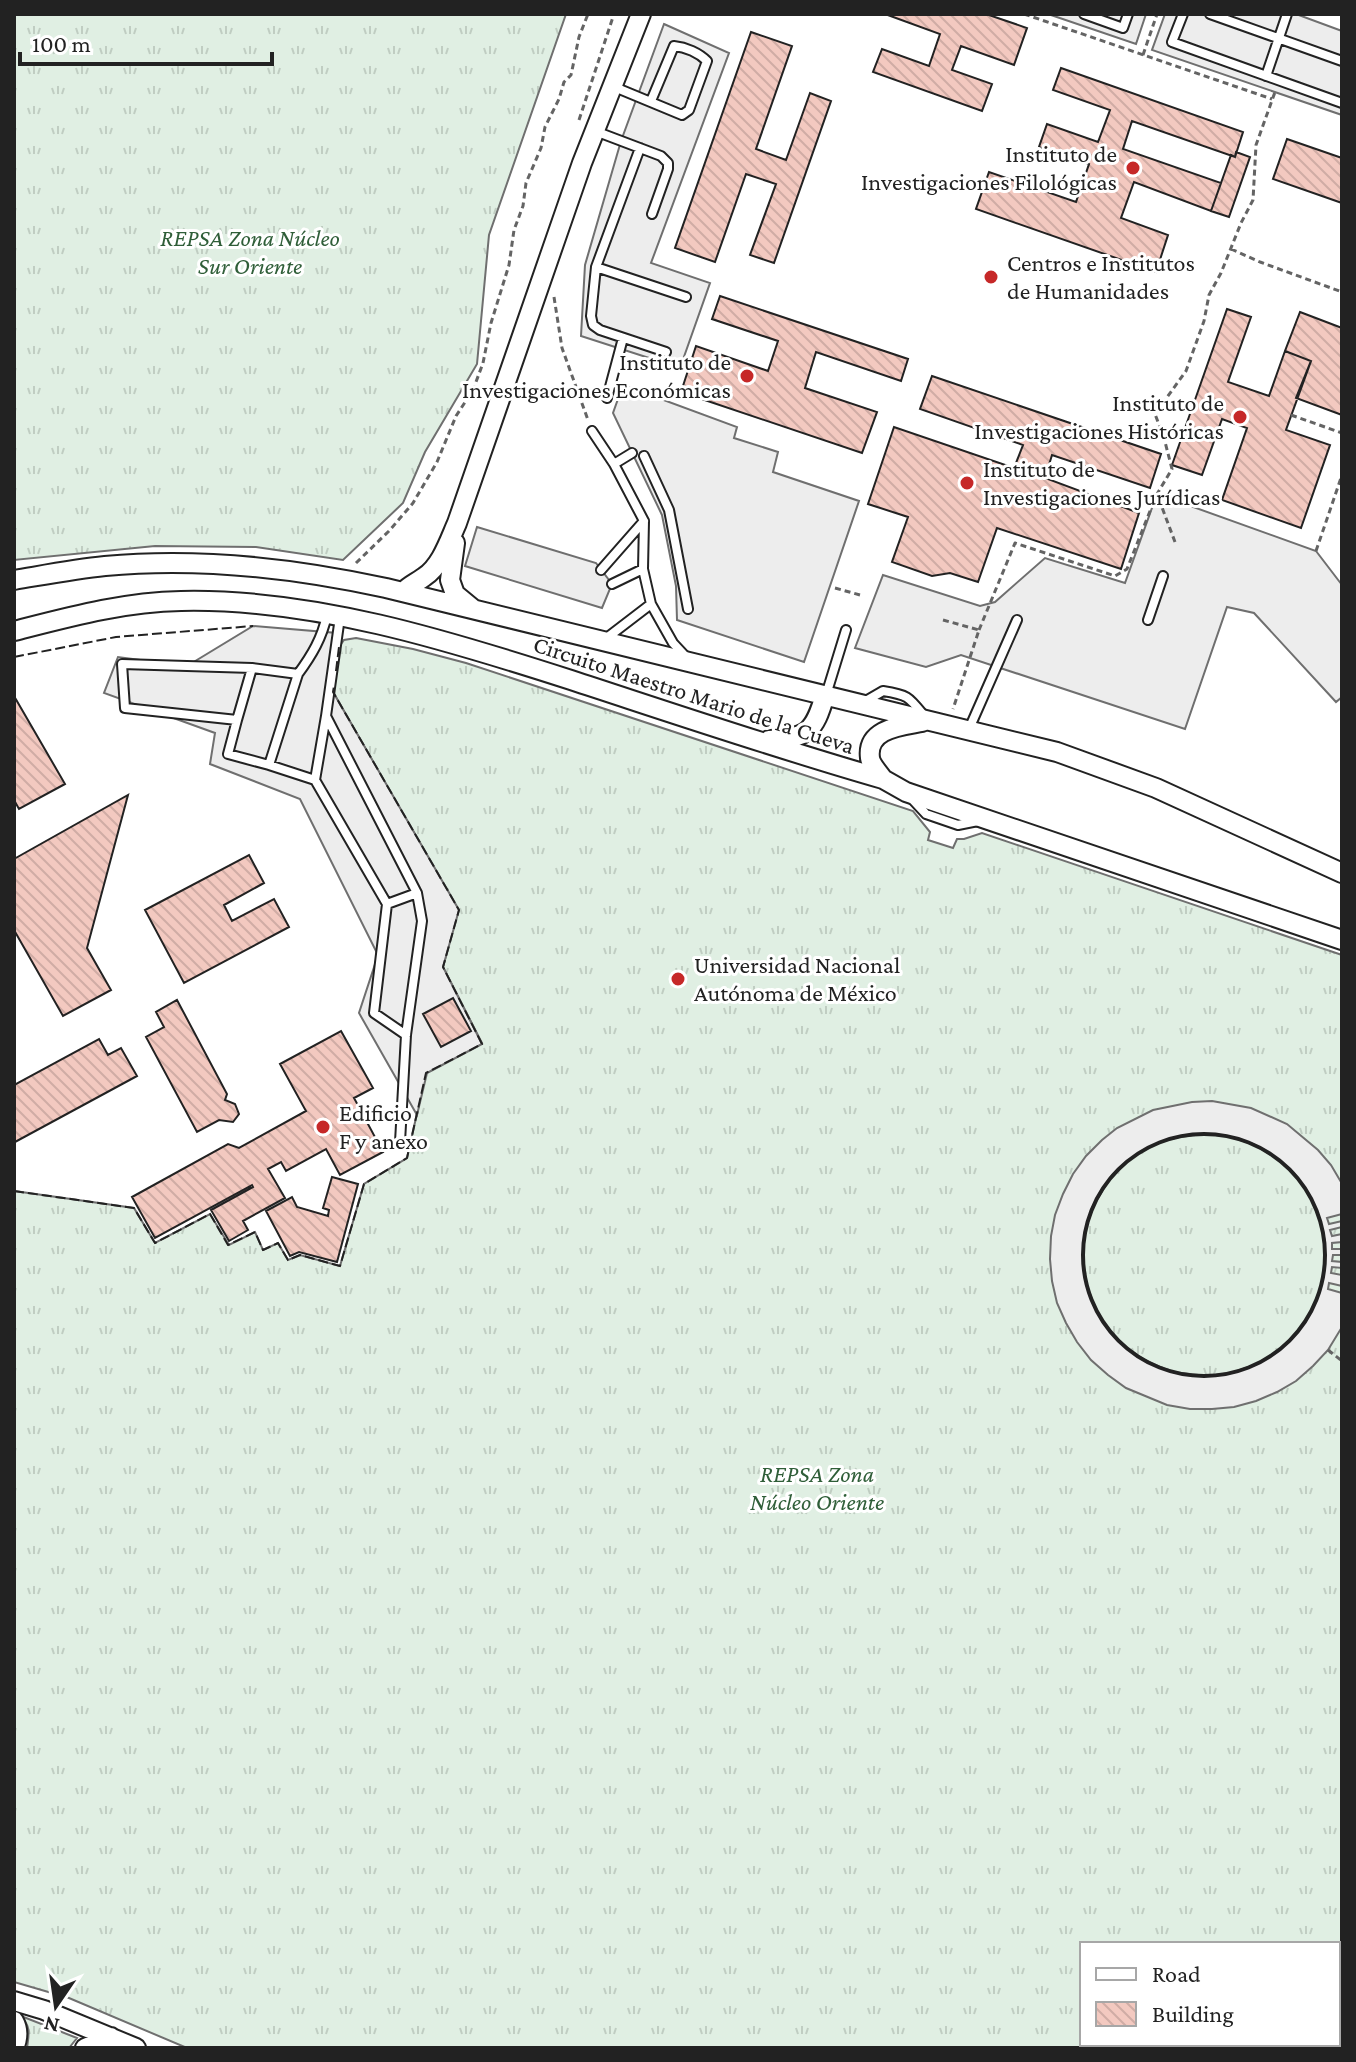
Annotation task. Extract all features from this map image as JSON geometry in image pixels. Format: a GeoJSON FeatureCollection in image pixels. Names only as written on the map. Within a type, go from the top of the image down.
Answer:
{"type":"FeatureCollection","features":[{"type":"Feature","properties":{"kind":"street"},"geometry":{"type":"LineString","coordinates":[[403,592],[426,577],[442,557],[457,523],[594,130],[641,14]]}},
{"type":"Feature","properties":{"kind":"street"},"geometry":{"type":"LineString","coordinates":[[457,523],[450,580],[455,594],[475,610]]}},
{"type":"Feature","properties":{"kind":"street","name":"Circuito Maestro Mario de la Cueva"},"geometry":{"type":"LineString","coordinates":[[14,580],[106,566],[178,563],[248,565],[338,578],[403,592],[1057,752],[1156,788],[1338,868]]}},
{"type":"Feature","properties":{"kind":"street","name":"Circuito Maestro Mario de la Cueva"},"geometry":{"type":"LineString","coordinates":[[14,631],[104,608],[180,601],[256,604],[334,616],[476,650],[883,779],[906,792],[1342,940]]}},
{"type":"Feature","properties":{"kind":"street"},"geometry":{"type":"LineString","coordinates":[[758,741],[799,736],[812,728],[825,695]]}},
{"type":"Feature","properties":{"kind":"street"},"geometry":{"type":"LineString","coordinates":[[883,779],[870,759],[876,736],[888,729],[928,720]]}},
{"type":"Feature","properties":{"kind":"street"},"geometry":{"type":"LineString","coordinates":[[14,2001],[136,2048]]}},
{"type":"Feature","properties":{"kind":"street"},"geometry":{"type":"LineString","coordinates":[[14,2021],[18,2028],[14,2048]]}},
{"type":"Feature","properties":{"kind":"street"},"geometry":{"type":"LineString","coordinates":[[85,2048],[111,2037]]}},
{"type":"Feature","properties":{"kind":"lane"},"geometry":{"type":"LineString","coordinates":[[1084,14],[1123,28],[1128,14]]}},
{"type":"Feature","properties":{"kind":"lane"},"geometry":{"type":"LineString","coordinates":[[1183,14],[1172,42],[1342,103]]}},
{"type":"Feature","properties":{"kind":"lane"},"geometry":{"type":"LineString","coordinates":[[1210,14],[1342,61]]}},
{"type":"Feature","properties":{"kind":"lane"},"geometry":{"type":"LineString","coordinates":[[1266,76],[1287,14]]}},
{"type":"Feature","properties":{"kind":"lane"},"geometry":{"type":"LineString","coordinates":[[612,86],[682,115],[686,113],[707,61],[681,46],[674,46],[651,101]]}},
{"type":"Feature","properties":{"kind":"lane"},"geometry":{"type":"LineString","coordinates":[[594,130],[661,156],[668,163],[652,214]]}},
{"type":"Feature","properties":{"kind":"lane"},"geometry":{"type":"LineString","coordinates":[[640,148],[596,267],[591,316],[593,325],[600,330],[666,352]]}},
{"type":"Feature","properties":{"kind":"lane"},"geometry":{"type":"LineString","coordinates":[[596,267],[686,297]]}},
{"type":"Feature","properties":{"kind":"lane"},"geometry":{"type":"LineString","coordinates":[[607,398],[623,338]]}},
{"type":"Feature","properties":{"kind":"lane"},"geometry":{"type":"LineString","coordinates":[[592,431],[614,464],[644,521],[643,569],[651,604],[673,643],[690,662]]}},
{"type":"Feature","properties":{"kind":"lane"},"geometry":{"type":"LineString","coordinates":[[614,464],[632,453]]}},
{"type":"Feature","properties":{"kind":"lane"},"geometry":{"type":"LineString","coordinates":[[644,456],[669,510],[688,609]]}},
{"type":"Feature","properties":{"kind":"lane"},"geometry":{"type":"LineString","coordinates":[[601,570],[644,521]]}},
{"type":"Feature","properties":{"kind":"lane"},"geometry":{"type":"LineString","coordinates":[[612,584],[643,569]]}},
{"type":"Feature","properties":{"kind":"lane"},"geometry":{"type":"LineString","coordinates":[[1148,620],[1163,576]]}},
{"type":"Feature","properties":{"kind":"lane"},"geometry":{"type":"LineString","coordinates":[[602,641],[651,604]]}},
{"type":"Feature","properties":{"kind":"lane"},"geometry":{"type":"LineString","coordinates":[[269,765],[298,674],[334,616]]}},
{"type":"Feature","properties":{"kind":"lane"},"geometry":{"type":"LineString","coordinates":[[334,616],[326,716],[315,780],[387,904],[374,1013],[406,1035]]}},
{"type":"Feature","properties":{"kind":"lane"},"geometry":{"type":"LineString","coordinates":[[968,730],[1017,620]]}},
{"type":"Feature","properties":{"kind":"lane"},"geometry":{"type":"LineString","coordinates":[[825,695],[846,630]]}},
{"type":"Feature","properties":{"kind":"lane"},"geometry":{"type":"LineString","coordinates":[[237,720],[125,708],[122,664],[252,668],[298,674]]}},
{"type":"Feature","properties":{"kind":"lane"},"geometry":{"type":"LineString","coordinates":[[252,668],[228,754],[315,780]]}},
{"type":"Feature","properties":{"kind":"lane"},"geometry":{"type":"LineString","coordinates":[[326,716],[417,893],[422,921],[406,1035],[400,1142]]}},
{"type":"Feature","properties":{"kind":"lane"},"geometry":{"type":"LineString","coordinates":[[387,904],[417,893]]}},
{"type":"Feature","properties":{"kind":"path"},"geometry":{"type":"LineString","coordinates":[[338,578],[389,531],[413,503],[437,462],[456,416],[473,390],[509,265],[526,183],[541,148],[545,127],[564,82],[571,75],[579,37],[588,14]]}},
{"type":"Feature","properties":{"kind":"path"},"geometry":{"type":"LineString","coordinates":[[1024,14],[1272,99]]}},
{"type":"Feature","properties":{"kind":"path"},"geometry":{"type":"LineString","coordinates":[[1143,55],[1157,14]]}},
{"type":"Feature","properties":{"kind":"path"},"geometry":{"type":"LineString","coordinates":[[948,725],[979,630],[1015,543],[1115,576],[1127,569],[1157,494],[1172,469],[1155,414],[1186,371],[1204,321],[1209,295],[1253,200],[1256,145],[1278,81]]}},
{"type":"Feature","properties":{"kind":"path"},"geometry":{"type":"LineString","coordinates":[[1231,249],[1342,292]]}},
{"type":"Feature","properties":{"kind":"path"},"geometry":{"type":"LineString","coordinates":[[553,290],[562,348],[592,431]]}},
{"type":"Feature","properties":{"kind":"path"},"geometry":{"type":"LineString","coordinates":[[1291,415],[1342,433]]}},
{"type":"Feature","properties":{"kind":"path"},"geometry":{"type":"LineString","coordinates":[[1316,551],[1342,475]]}},
{"type":"Feature","properties":{"kind":"path"},"geometry":{"type":"LineString","coordinates":[[1157,494],[1175,542]]}},
{"type":"Feature","properties":{"kind":"path"},"geometry":{"type":"LineString","coordinates":[[835,588],[860,595]]}},
{"type":"Feature","properties":{"kind":"path"},"geometry":{"type":"LineString","coordinates":[[943,620],[979,630]]}},
{"type":"Feature","properties":{"kind":"path"},"geometry":{"type":"LineString","coordinates":[[1328,1350],[1342,1361]]}},
{"type":"Feature","properties":{"kind":"green space","name":"REPSA Zona Núcleo Sur Oriente"},"geometry":{"type":"Polygon","coordinates":[[[14,14],[566,14],[489,235],[477,364],[425,452],[403,503],[343,560],[256,547],[155,546],[14,560],[14,14]]]}},
{"type":"Feature","properties":{"kind":"green space","name":"REPSA Zona Núcleo Oriente"},"geometry":{"type":"Polygon","coordinates":[[[356,638],[466,663],[913,811],[930,832],[928,840],[953,848],[957,839],[982,833],[1342,955],[1342,2048],[187,2048],[69,1998],[14,1982],[14,1191],[134,1208],[155,1243],[210,1214],[229,1245],[255,1232],[263,1250],[278,1243],[288,1260],[300,1255],[340,1266],[364,1184],[407,1158],[426,1073],[482,1043],[443,967],[458,910],[333,692],[339,647],[344,640],[356,638]]]}},
{"type":"Feature","properties":{"kind":"green space"},"geometry":{"type":"Polygon","coordinates":[[[21,2016],[77,2038],[69,2048],[27,2048],[28,2031],[21,2016]]]}},
{"type":"Feature","properties":{"kind":"shaded area"},"geometry":{"type":"Polygon","coordinates":[[[1048,14],[1146,14],[1136,44],[1048,14]]]}},
{"type":"Feature","properties":{"kind":"shaded area"},"geometry":{"type":"Polygon","coordinates":[[[1165,14],[1296,14],[1342,31],[1342,115],[1152,50],[1165,14]]]}},
{"type":"Feature","properties":{"kind":"shaded area"},"geometry":{"type":"Polygon","coordinates":[[[664,24],[729,53],[651,263],[710,283],[680,368],[581,336],[585,265],[621,141],[664,24]]]}},
{"type":"Feature","properties":{"kind":"shaded area"},"geometry":{"type":"Polygon","coordinates":[[[623,385],[737,427],[734,438],[778,452],[773,472],[859,501],[804,662],[677,620],[676,586],[662,515],[613,413],[623,385]]]}},
{"type":"Feature","properties":{"kind":"shaded area"},"geometry":{"type":"Polygon","coordinates":[[[1157,494],[1316,551],[1342,585],[1342,697],[1336,702],[1254,613],[1227,607],[1185,729],[961,655],[926,667],[855,648],[883,575],[980,606],[995,602],[1045,558],[1125,583],[1157,494]]]}},
{"type":"Feature","properties":{"kind":"shaded area"},"geometry":{"type":"Polygon","coordinates":[[[477,527],[596,563],[612,584],[602,608],[465,566],[477,527]]]}},
{"type":"Feature","properties":{"kind":"shaded area"},"geometry":{"type":"Polygon","coordinates":[[[253,626],[337,633],[333,692],[459,910],[443,967],[482,1044],[427,1073],[417,1115],[359,1013],[378,955],[300,799],[210,764],[215,733],[104,693],[118,657],[187,666],[253,626]]]}},
{"type":"Feature","properties":{"kind":"shaded area"},"geometry":{"type":"Polygon","coordinates":[[[1212,1101],[1251,1108],[1287,1124],[1318,1150],[1341,1182],[1342,1214],[1327,1218],[1329,1224],[1342,1221],[1342,1227],[1330,1230],[1332,1236],[1342,1234],[1342,1242],[1332,1243],[1332,1249],[1342,1249],[1342,1255],[1333,1255],[1332,1261],[1342,1262],[1342,1268],[1332,1267],[1331,1273],[1342,1275],[1342,1286],[1329,1283],[1328,1289],[1342,1293],[1342,1327],[1328,1350],[1296,1381],[1256,1401],[1234,1407],[1190,1409],[1167,1405],[1126,1388],[1091,1360],[1077,1342],[1057,1303],[1052,1281],[1051,1236],[1055,1215],[1073,1174],[1086,1156],[1117,1128],[1153,1110],[1212,1101]],[[1204,1134],[1179,1137],[1142,1151],[1112,1175],[1092,1208],[1086,1227],[1083,1266],[1093,1303],[1102,1320],[1128,1349],[1173,1372],[1207,1376],[1231,1373],[1255,1365],[1277,1352],[1296,1334],[1310,1314],[1320,1291],[1325,1266],[1325,1241],[1309,1194],[1294,1173],[1275,1157],[1253,1144],[1227,1136],[1204,1134]]]}},
{"type":"Feature","properties":{"kind":"building"},"geometry":{"type":"Polygon","coordinates":[[[885,14],[986,14],[1027,28],[1014,65],[961,46],[952,70],[992,84],[982,111],[873,72],[882,49],[929,66],[940,34],[885,14]]]}},
{"type":"Feature","properties":{"kind":"building"},"geometry":{"type":"Polygon","coordinates":[[[751,32],[792,46],[756,149],[786,160],[810,93],[831,101],[774,263],[750,255],[776,184],[746,174],[715,262],[675,248],[751,32]]]}},
{"type":"Feature","properties":{"kind":"building","name":"Instituto de Investigaciones Filológicas"},"geometry":{"type":"Polygon","coordinates":[[[1061,68],[1243,132],[1235,157],[1132,121],[1123,149],[1221,183],[1211,211],[1134,182],[1121,218],[1168,235],[1156,272],[976,209],[989,172],[1076,202],[1089,164],[1039,147],[1047,124],[1098,142],[1110,110],[1053,90],[1061,68]]]}},
{"type":"Feature","properties":{"kind":"building"},"geometry":{"type":"Polygon","coordinates":[[[1287,139],[1342,158],[1342,203],[1273,179],[1287,139]]]}},
{"type":"Feature","properties":{"kind":"building"},"geometry":{"type":"Polygon","coordinates":[[[1236,152],[1250,157],[1229,217],[1211,211],[1231,155],[1235,157],[1236,152]]]}},
{"type":"Feature","properties":{"kind":"building","name":"Instituto de Investigaciones Económicas"},"geometry":{"type":"Polygon","coordinates":[[[720,296],[908,359],[901,381],[816,352],[805,388],[877,412],[862,453],[681,392],[696,346],[768,371],[778,341],[712,319],[720,296]]]}},
{"type":"Feature","properties":{"kind":"building","name":"Instituto de Investigaciones Históricas"},"geometry":{"type":"Polygon","coordinates":[[[1227,309],[1251,317],[1228,382],[1269,396],[1285,351],[1311,361],[1286,430],[1330,445],[1301,528],[1222,500],[1247,428],[1222,419],[1202,475],[1172,465],[1227,309]]]}},
{"type":"Feature","properties":{"kind":"building"},"geometry":{"type":"Polygon","coordinates":[[[1300,312],[1342,328],[1342,415],[1296,398],[1311,361],[1285,351],[1300,312]]]}},
{"type":"Feature","properties":{"kind":"building","name":"Instituto de Investigaciones Jurídicas"},"geometry":{"type":"Polygon","coordinates":[[[932,376],[1161,454],[1150,488],[1052,455],[1045,478],[1139,513],[1121,569],[997,528],[978,582],[950,573],[932,576],[892,562],[908,517],[868,504],[894,427],[1014,468],[1023,445],[920,409],[932,376]]]}},
{"type":"Feature","properties":{"kind":"building"},"geometry":{"type":"Polygon","coordinates":[[[14,696],[65,784],[19,809],[14,800],[14,696]]]}},
{"type":"Feature","properties":{"kind":"building"},"geometry":{"type":"Polygon","coordinates":[[[128,795],[87,948],[111,990],[63,1016],[14,930],[14,859],[128,795]]]}},
{"type":"Feature","properties":{"kind":"building"},"geometry":{"type":"Polygon","coordinates":[[[249,855],[264,883],[224,905],[232,921],[274,899],[289,927],[184,983],[145,910],[249,855]]]}},
{"type":"Feature","properties":{"kind":"building"},"geometry":{"type":"Polygon","coordinates":[[[453,998],[471,1031],[441,1047],[423,1014],[453,998]]]}},
{"type":"Feature","properties":{"kind":"building"},"geometry":{"type":"Polygon","coordinates":[[[177,1000],[227,1094],[225,1100],[235,1104],[239,1114],[233,1122],[219,1120],[197,1132],[146,1037],[164,1027],[156,1012],[177,1000]]]}},
{"type":"Feature","properties":{"kind":"building","name":"Edificio F y anexo"},"geometry":{"type":"Polygon","coordinates":[[[341,1031],[373,1088],[354,1098],[383,1152],[340,1175],[326,1149],[286,1171],[281,1162],[268,1169],[285,1198],[243,1221],[248,1230],[229,1241],[211,1210],[252,1185],[155,1238],[132,1197],[228,1144],[239,1148],[306,1111],[280,1064],[341,1031]]]}},
{"type":"Feature","properties":{"kind":"building"},"geometry":{"type":"Polygon","coordinates":[[[99,1039],[108,1055],[121,1048],[137,1076],[15,1142],[14,1085],[99,1039]]]}},
{"type":"Feature","properties":{"kind":"building"},"geometry":{"type":"Polygon","coordinates":[[[332,1177],[358,1184],[337,1262],[299,1252],[290,1256],[266,1211],[292,1197],[297,1207],[328,1216],[329,1210],[323,1208],[332,1177]]]}},
{"type":"Feature","properties":{"kind":"fence"},"geometry":{"type":"LineString","coordinates":[[14,657],[116,637],[253,626]]}},
{"type":"Feature","properties":{"kind":"fence"},"geometry":{"type":"LineString","coordinates":[[336,671],[339,647]]}},
{"type":"Feature","properties":{"kind":"fence"},"geometry":{"type":"LineString","coordinates":[[14,1191],[134,1208],[155,1243],[210,1214],[228,1245],[255,1232],[263,1250],[278,1243],[288,1260],[300,1255],[340,1266],[364,1184],[407,1158],[426,1073],[482,1044],[443,967],[459,910],[333,692],[334,686]]}},
{"type":"Feature","properties":{"kind":"wall"},"geometry":{"type":"LineString","coordinates":[[1204,1134],[1250,1143],[1289,1170],[1316,1209],[1325,1255],[1316,1301],[1289,1340],[1250,1367],[1204,1376],[1158,1367],[1119,1340],[1092,1301],[1083,1255],[1092,1209],[1119,1170],[1158,1143],[1204,1134]]}},
{"type":"Feature","properties":{"kind":"place","name":"Instituto de Investigaciones Filológicas"},"geometry":{"type":"Point","coordinates":[1133,168]}},
{"type":"Feature","properties":{"kind":"place","name":"Centros e Institutos de Humanidades"},"geometry":{"type":"Point","coordinates":[991,277]}},
{"type":"Feature","properties":{"kind":"place","name":"Instituto de Investigaciones Económicas"},"geometry":{"type":"Point","coordinates":[747,376]}},
{"type":"Feature","properties":{"kind":"place","name":"Instituto de Investigaciones Históricas"},"geometry":{"type":"Point","coordinates":[1240,417]}},
{"type":"Feature","properties":{"kind":"place","name":"Instituto de Investigaciones Jurídicas"},"geometry":{"type":"Point","coordinates":[967,483]}},
{"type":"Feature","properties":{"kind":"place","name":"Universidad Nacional Autónoma de México"},"geometry":{"type":"Point","coordinates":[678,979]}},
{"type":"Feature","properties":{"kind":"place","name":"Edificio F y anexo"},"geometry":{"type":"Point","coordinates":[323,1127]}}]}
